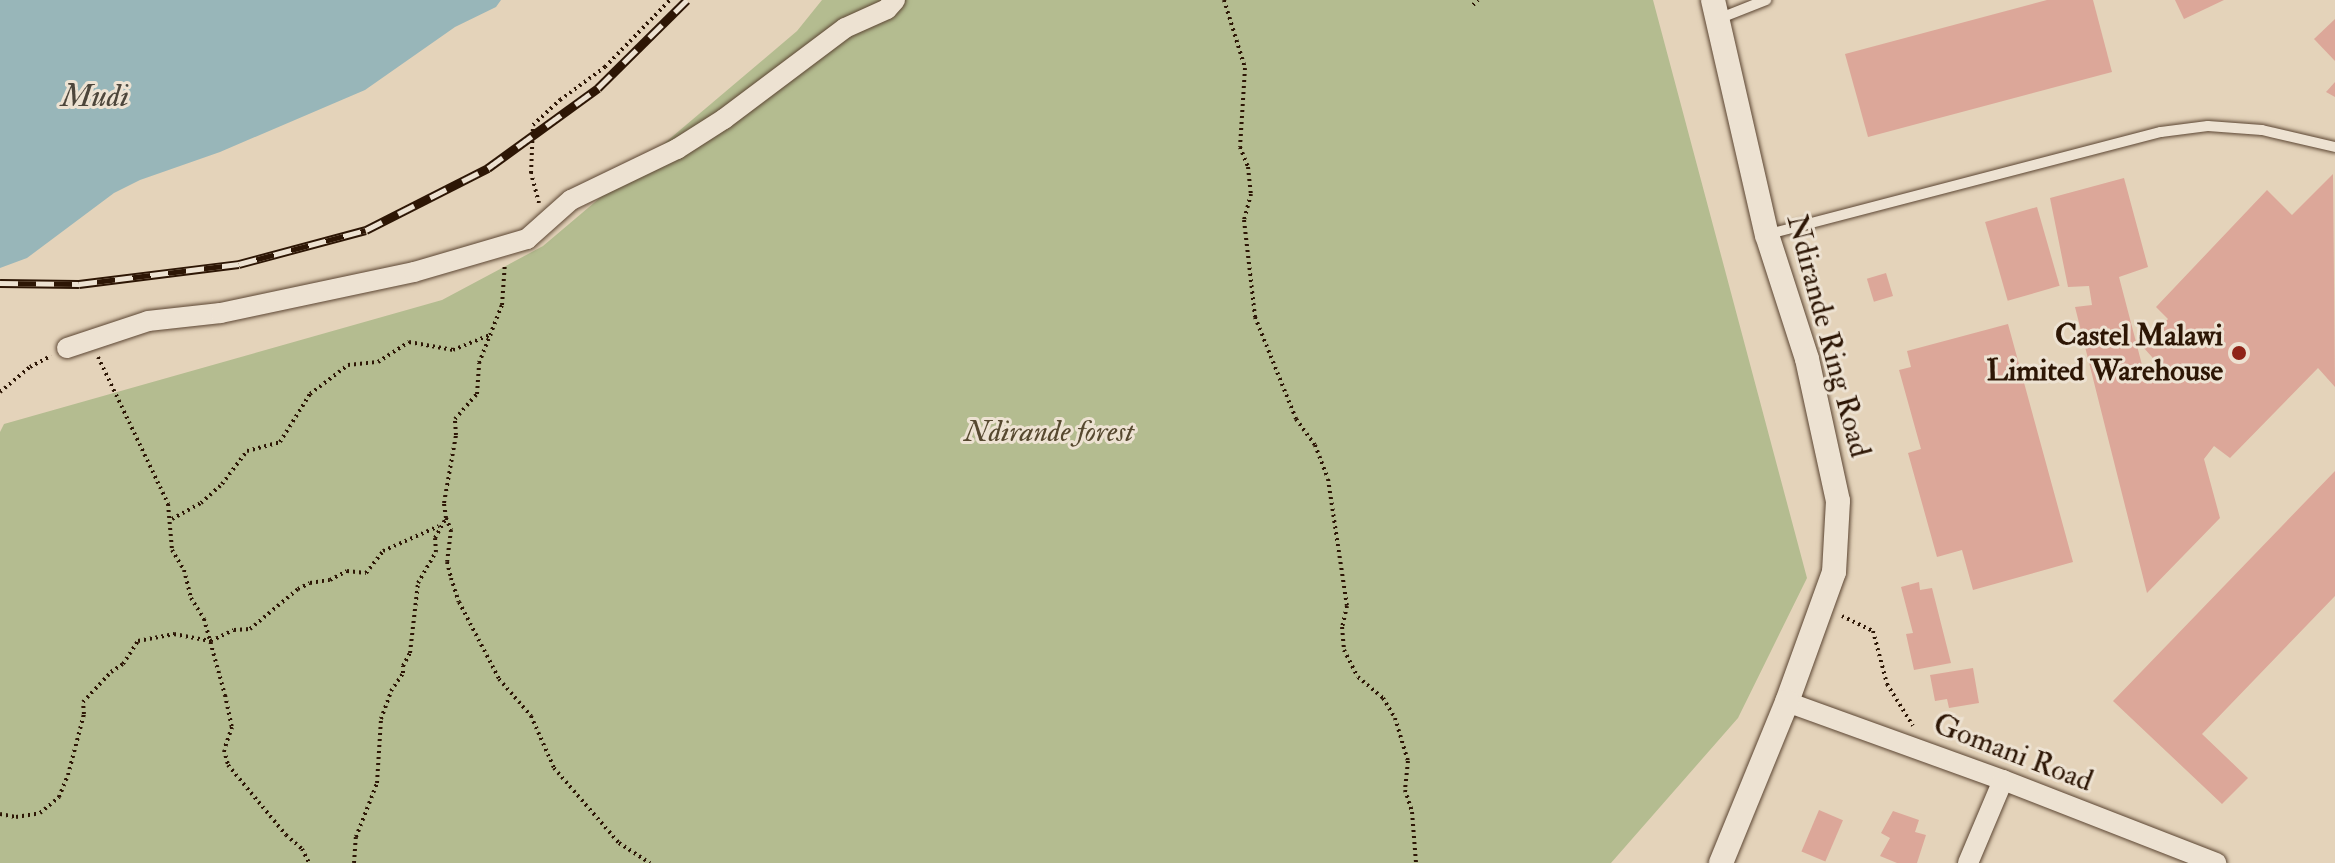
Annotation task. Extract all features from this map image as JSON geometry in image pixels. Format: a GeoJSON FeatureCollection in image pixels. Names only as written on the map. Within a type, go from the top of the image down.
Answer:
{"type":"FeatureCollection","features":[{"type":"Feature","properties":{"kind":"street"},"geometry":{"type":"LineString","coordinates":[[67,348],[148,321],[221,313],[414,272],[527,239],[571,200],[689,142],[845,28],[887,9],[895,0]]}},
{"type":"Feature","properties":{"kind":"street","name":"Ndirande Ring Road"},"geometry":{"type":"LineString","coordinates":[[1716,9],[1767,235],[1807,359],[1838,501],[1834,572],[1787,702],[1721,863]]}},
{"type":"Feature","properties":{"kind":"street","name":"Gomani Road"},"geometry":{"type":"LineString","coordinates":[[1787,702],[2003,780],[2216,863]]}},
{"type":"Feature","properties":{"kind":"street"},"geometry":{"type":"LineString","coordinates":[[1968,863],[2003,780]]}},
{"type":"Feature","properties":{"kind":"lane"},"geometry":{"type":"LineString","coordinates":[[1716,9],[1766,0]]}},
{"type":"Feature","properties":{"kind":"lane"},"geometry":{"type":"LineString","coordinates":[[1767,235],[2161,132],[2208,126],[2262,130],[2335,147]]}},
{"type":"Feature","properties":{"kind":"path"},"geometry":{"type":"LineString","coordinates":[[548,221],[537,199],[531,173],[533,125],[560,100],[605,67],[670,0]]}},
{"type":"Feature","properties":{"kind":"path"},"geometry":{"type":"LineString","coordinates":[[1224,0],[1245,68],[1239,133],[1251,194],[1244,220],[1255,317],[1280,385],[1296,419],[1315,445],[1328,479],[1347,606],[1342,627],[1344,650],[1358,677],[1383,698],[1395,718],[1408,761],[1405,790],[1412,812],[1416,863]]}},
{"type":"Feature","properties":{"kind":"path"},"geometry":{"type":"LineString","coordinates":[[1473,5],[1478,0]]}},
{"type":"Feature","properties":{"kind":"path"},"geometry":{"type":"LineString","coordinates":[[527,239],[506,260],[502,305],[479,363],[477,394],[455,419],[446,518],[451,530],[447,562],[459,602],[499,679],[531,716],[554,768],[619,843],[650,863]]}},
{"type":"Feature","properties":{"kind":"path"},"geometry":{"type":"LineString","coordinates":[[172,519],[201,503],[222,484],[247,451],[280,442],[310,394],[348,365],[378,362],[409,342],[453,350],[492,334]]}},
{"type":"Feature","properties":{"kind":"path"},"geometry":{"type":"LineString","coordinates":[[88,341],[158,480],[172,519],[168,537],[184,570],[191,598],[204,619],[232,727],[224,750],[228,765],[286,835],[302,849],[309,863]]}},
{"type":"Feature","properties":{"kind":"path"},"geometry":{"type":"LineString","coordinates":[[0,392],[30,367],[67,348]]}},
{"type":"Feature","properties":{"kind":"path"},"geometry":{"type":"LineString","coordinates":[[0,814],[16,817],[40,813],[59,797],[84,714],[83,702],[111,672],[123,664],[138,641],[174,634],[211,641],[234,630],[250,629],[278,603],[310,583],[330,580],[347,571],[366,573],[383,551],[439,526],[446,518]]}},
{"type":"Feature","properties":{"kind":"path"},"geometry":{"type":"LineString","coordinates":[[354,863],[356,837],[377,783],[381,719],[410,653],[418,583],[436,552],[439,526]]}},
{"type":"Feature","properties":{"kind":"path"},"geometry":{"type":"LineString","coordinates":[[1821,608],[1873,631],[1887,684],[1898,706],[1936,756]]}},
{"type":"Feature","properties":{"kind":"green space","name":"Ndirande forest"},"geometry":{"type":"Polygon","coordinates":[[[822,0],[1653,0],[1807,578],[1738,718],[1611,863],[0,863],[0,432],[4,424],[442,300],[543,246],[797,31],[822,0]]]}},
{"type":"Feature","properties":{"kind":"water","name":"Mudi"},"geometry":{"type":"Polygon","coordinates":[[[0,0],[501,0],[496,7],[455,27],[365,90],[220,152],[140,180],[114,193],[27,258],[0,268],[0,0]]]}},
{"type":"Feature","properties":{"kind":"building"},"geometry":{"type":"Polygon","coordinates":[[[2047,0],[2093,0],[2112,72],[1868,137],[1845,54],[2047,0]]]}},
{"type":"Feature","properties":{"kind":"building"},"geometry":{"type":"Polygon","coordinates":[[[2175,0],[2224,0],[2184,19],[2175,0]]]}},
{"type":"Feature","properties":{"kind":"building"},"geometry":{"type":"Polygon","coordinates":[[[2335,19],[2335,61],[2314,39],[2335,19]]]}},
{"type":"Feature","properties":{"kind":"building"},"geometry":{"type":"Polygon","coordinates":[[[2335,82],[2335,97],[2326,92],[2335,82]]]}},
{"type":"Feature","properties":{"kind":"building"},"geometry":{"type":"Polygon","coordinates":[[[2333,174],[2335,387],[2318,368],[2230,458],[2214,446],[2204,459],[2220,518],[2147,593],[2075,307],[2092,305],[2089,286],[2068,287],[2050,198],[2124,178],[2148,267],[2119,277],[2147,384],[2161,367],[2143,347],[2168,319],[2156,307],[2267,190],[2292,215],[2333,174]]]}},
{"type":"Feature","properties":{"kind":"building"},"geometry":{"type":"Polygon","coordinates":[[[2037,207],[2060,286],[2008,301],[1985,222],[2037,207]]]}},
{"type":"Feature","properties":{"kind":"building"},"geometry":{"type":"Polygon","coordinates":[[[1886,273],[1893,296],[1874,302],[1867,279],[1886,273]]]}},
{"type":"Feature","properties":{"kind":"building"},"geometry":{"type":"Polygon","coordinates":[[[2008,324],[2073,562],[1973,590],[1962,550],[1937,557],[1908,453],[1921,449],[1899,370],[1911,367],[1907,351],[2008,324]]]}},
{"type":"Feature","properties":{"kind":"building"},"geometry":{"type":"Polygon","coordinates":[[[2335,471],[2335,596],[2202,734],[2248,778],[2222,804],[2113,701],[2335,471]]]}},
{"type":"Feature","properties":{"kind":"building"},"geometry":{"type":"Polygon","coordinates":[[[1919,582],[1920,590],[1932,588],[1951,663],[1914,670],[1906,634],[1913,633],[1901,587],[1919,582]]]}},
{"type":"Feature","properties":{"kind":"building"},"geometry":{"type":"Polygon","coordinates":[[[1973,668],[1979,703],[1949,708],[1947,699],[1935,701],[1930,675],[1973,668]]]}},
{"type":"Feature","properties":{"kind":"building"},"geometry":{"type":"Polygon","coordinates":[[[1819,810],[1843,820],[1825,862],[1801,851],[1819,810]]]}},
{"type":"Feature","properties":{"kind":"building"},"geometry":{"type":"Polygon","coordinates":[[[1893,811],[1919,820],[1915,832],[1926,835],[1917,863],[1897,863],[1880,856],[1890,838],[1881,833],[1893,811]]]}},
{"type":"Feature","properties":{"kind":"railway"},"geometry":{"type":"LineString","coordinates":[[0,283],[79,284],[239,264],[366,230],[488,168],[598,88],[687,0]]}},
{"type":"Feature","properties":{"kind":"place","name":"Castel Malawi Limited Warehouse"},"geometry":{"type":"Point","coordinates":[2239,353]}}]}
